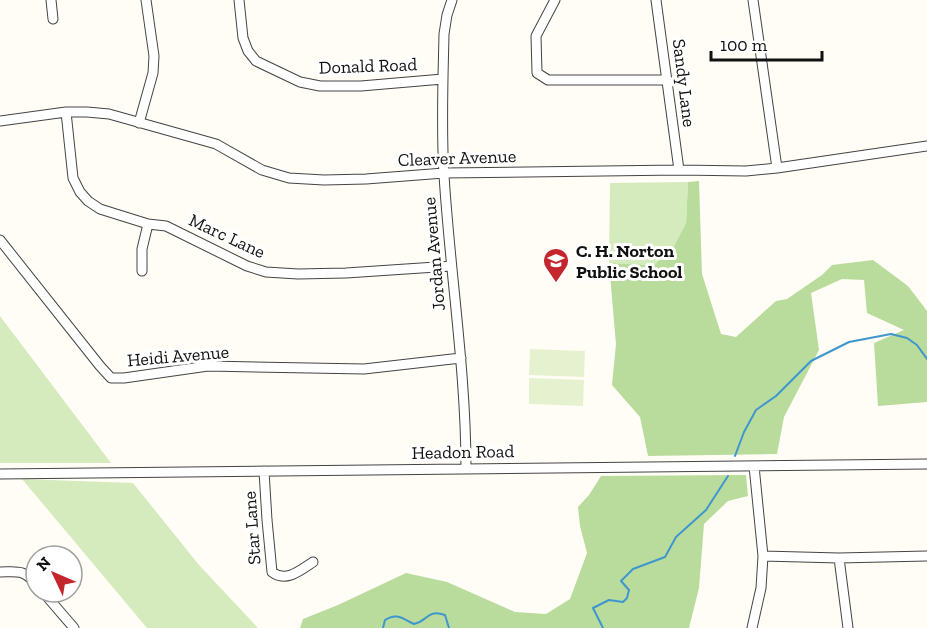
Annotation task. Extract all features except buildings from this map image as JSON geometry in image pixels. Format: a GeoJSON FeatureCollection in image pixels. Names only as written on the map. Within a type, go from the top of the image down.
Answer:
{"type":"FeatureCollection","features":[{"type":"Feature","properties":{"kind":"street"},"geometry":{"type":"LineString","coordinates":[[51,0],[53,20]]}},
{"type":"Feature","properties":{"kind":"street"},"geometry":{"type":"LineString","coordinates":[[139,123],[153,73],[154,56],[146,0]]}},
{"type":"Feature","properties":{"kind":"street","name":"Donald Road"},"geometry":{"type":"LineString","coordinates":[[239,0],[243,38],[256,62],[300,82],[320,86],[340,86],[443,79]]}},
{"type":"Feature","properties":{"kind":"street","name":"Jordan Avenue"},"geometry":{"type":"LineString","coordinates":[[452,0],[444,34],[444,172],[461,358],[466,469]]}},
{"type":"Feature","properties":{"kind":"street"},"geometry":{"type":"LineString","coordinates":[[555,0],[536,36],[537,73],[548,80],[667,80]]}},
{"type":"Feature","properties":{"kind":"street","name":"Sandy Lane"},"geometry":{"type":"LineString","coordinates":[[656,0],[678,170]]}},
{"type":"Feature","properties":{"kind":"street"},"geometry":{"type":"LineString","coordinates":[[753,0],[777,168]]}},
{"type":"Feature","properties":{"kind":"street","name":"Cleaver Avenue"},"geometry":{"type":"LineString","coordinates":[[0,121],[66,112],[109,114],[216,144],[262,170],[289,178],[324,180],[444,172],[746,171],[927,146]]}},
{"type":"Feature","properties":{"kind":"street","name":"Marc Lane"},"geometry":{"type":"LineString","coordinates":[[66,112],[73,178],[80,192],[100,209],[148,224],[166,226],[247,266],[266,272],[346,273],[451,266]]}},
{"type":"Feature","properties":{"kind":"street"},"geometry":{"type":"LineString","coordinates":[[142,271],[142,249],[148,224]]}},
{"type":"Feature","properties":{"kind":"street","name":"Heidi Avenue"},"geometry":{"type":"LineString","coordinates":[[0,240],[111,378],[208,366],[364,369],[461,358]]}},
{"type":"Feature","properties":{"kind":"street","name":"Headon Road"},"geometry":{"type":"LineString","coordinates":[[0,474],[927,464]]}},
{"type":"Feature","properties":{"kind":"street"},"geometry":{"type":"LineString","coordinates":[[752,628],[761,588],[763,556],[754,466]]}},
{"type":"Feature","properties":{"kind":"street","name":"Star Lane"},"geometry":{"type":"LineString","coordinates":[[264,471],[272,572],[279,576],[289,576],[313,562]]}},
{"type":"Feature","properties":{"kind":"street"},"geometry":{"type":"LineString","coordinates":[[763,556],[839,558],[927,556]]}},
{"type":"Feature","properties":{"kind":"street"},"geometry":{"type":"LineString","coordinates":[[839,558],[848,628]]}},
{"type":"Feature","properties":{"kind":"street"},"geometry":{"type":"LineString","coordinates":[[0,572],[24,573]]}},
{"type":"Feature","properties":{"kind":"street"},"geometry":{"type":"LineString","coordinates":[[53,604],[74,628]]}},
{"type":"Feature","properties":{"kind":"green space"},"geometry":{"type":"Polygon","coordinates":[[[699,181],[702,274],[721,334],[736,337],[776,301],[787,299],[822,275],[832,265],[873,260],[908,286],[927,311],[927,402],[878,406],[874,343],[904,330],[867,313],[864,280],[842,279],[811,293],[819,350],[784,417],[777,454],[648,456],[640,417],[612,385],[616,344],[609,263],[654,265],[673,248],[686,223],[688,182],[699,181]]]}},
{"type":"Feature","properties":{"kind":"green space"},"geometry":{"type":"Polygon","coordinates":[[[688,182],[686,223],[673,248],[654,265],[609,263],[610,183],[688,182]]]}},
{"type":"Feature","properties":{"kind":"green space"},"geometry":{"type":"Polygon","coordinates":[[[0,316],[111,463],[0,463],[0,316]]]}},
{"type":"Feature","properties":{"kind":"green space"},"geometry":{"type":"Polygon","coordinates":[[[530,349],[585,351],[584,377],[529,375],[530,349]]]}},
{"type":"Feature","properties":{"kind":"green space"},"geometry":{"type":"Polygon","coordinates":[[[529,378],[584,380],[583,406],[529,404],[529,378]]]}},
{"type":"Feature","properties":{"kind":"green space"},"geometry":{"type":"Polygon","coordinates":[[[746,475],[748,496],[728,501],[704,524],[699,588],[689,628],[300,628],[303,619],[406,573],[447,582],[515,612],[546,614],[570,599],[587,553],[578,507],[601,476],[746,475]]]}},
{"type":"Feature","properties":{"kind":"green space"},"geometry":{"type":"Polygon","coordinates":[[[22,479],[133,483],[199,565],[258,628],[147,628],[84,553],[84,544],[77,544],[22,479]]]}},
{"type":"Feature","properties":{"kind":"waterway"},"geometry":{"type":"LineString","coordinates":[[735,456],[756,410],[776,396],[811,361],[849,342],[891,334],[907,338],[917,345],[927,359]]}},
{"type":"Feature","properties":{"kind":"waterway"},"geometry":{"type":"LineString","coordinates":[[603,628],[593,608],[609,600],[623,602],[629,590],[621,581],[633,569],[665,557],[676,537],[706,510],[728,476]]}},
{"type":"Feature","properties":{"kind":"waterway"},"geometry":{"type":"LineString","coordinates":[[383,628],[385,620],[389,618],[400,617],[414,624],[434,613],[445,615],[449,628]]}},
{"type":"Feature","properties":{"kind":"place","name":"C. H. Norton Public School"},"geometry":{"type":"Point","coordinates":[556,284]}}]}
